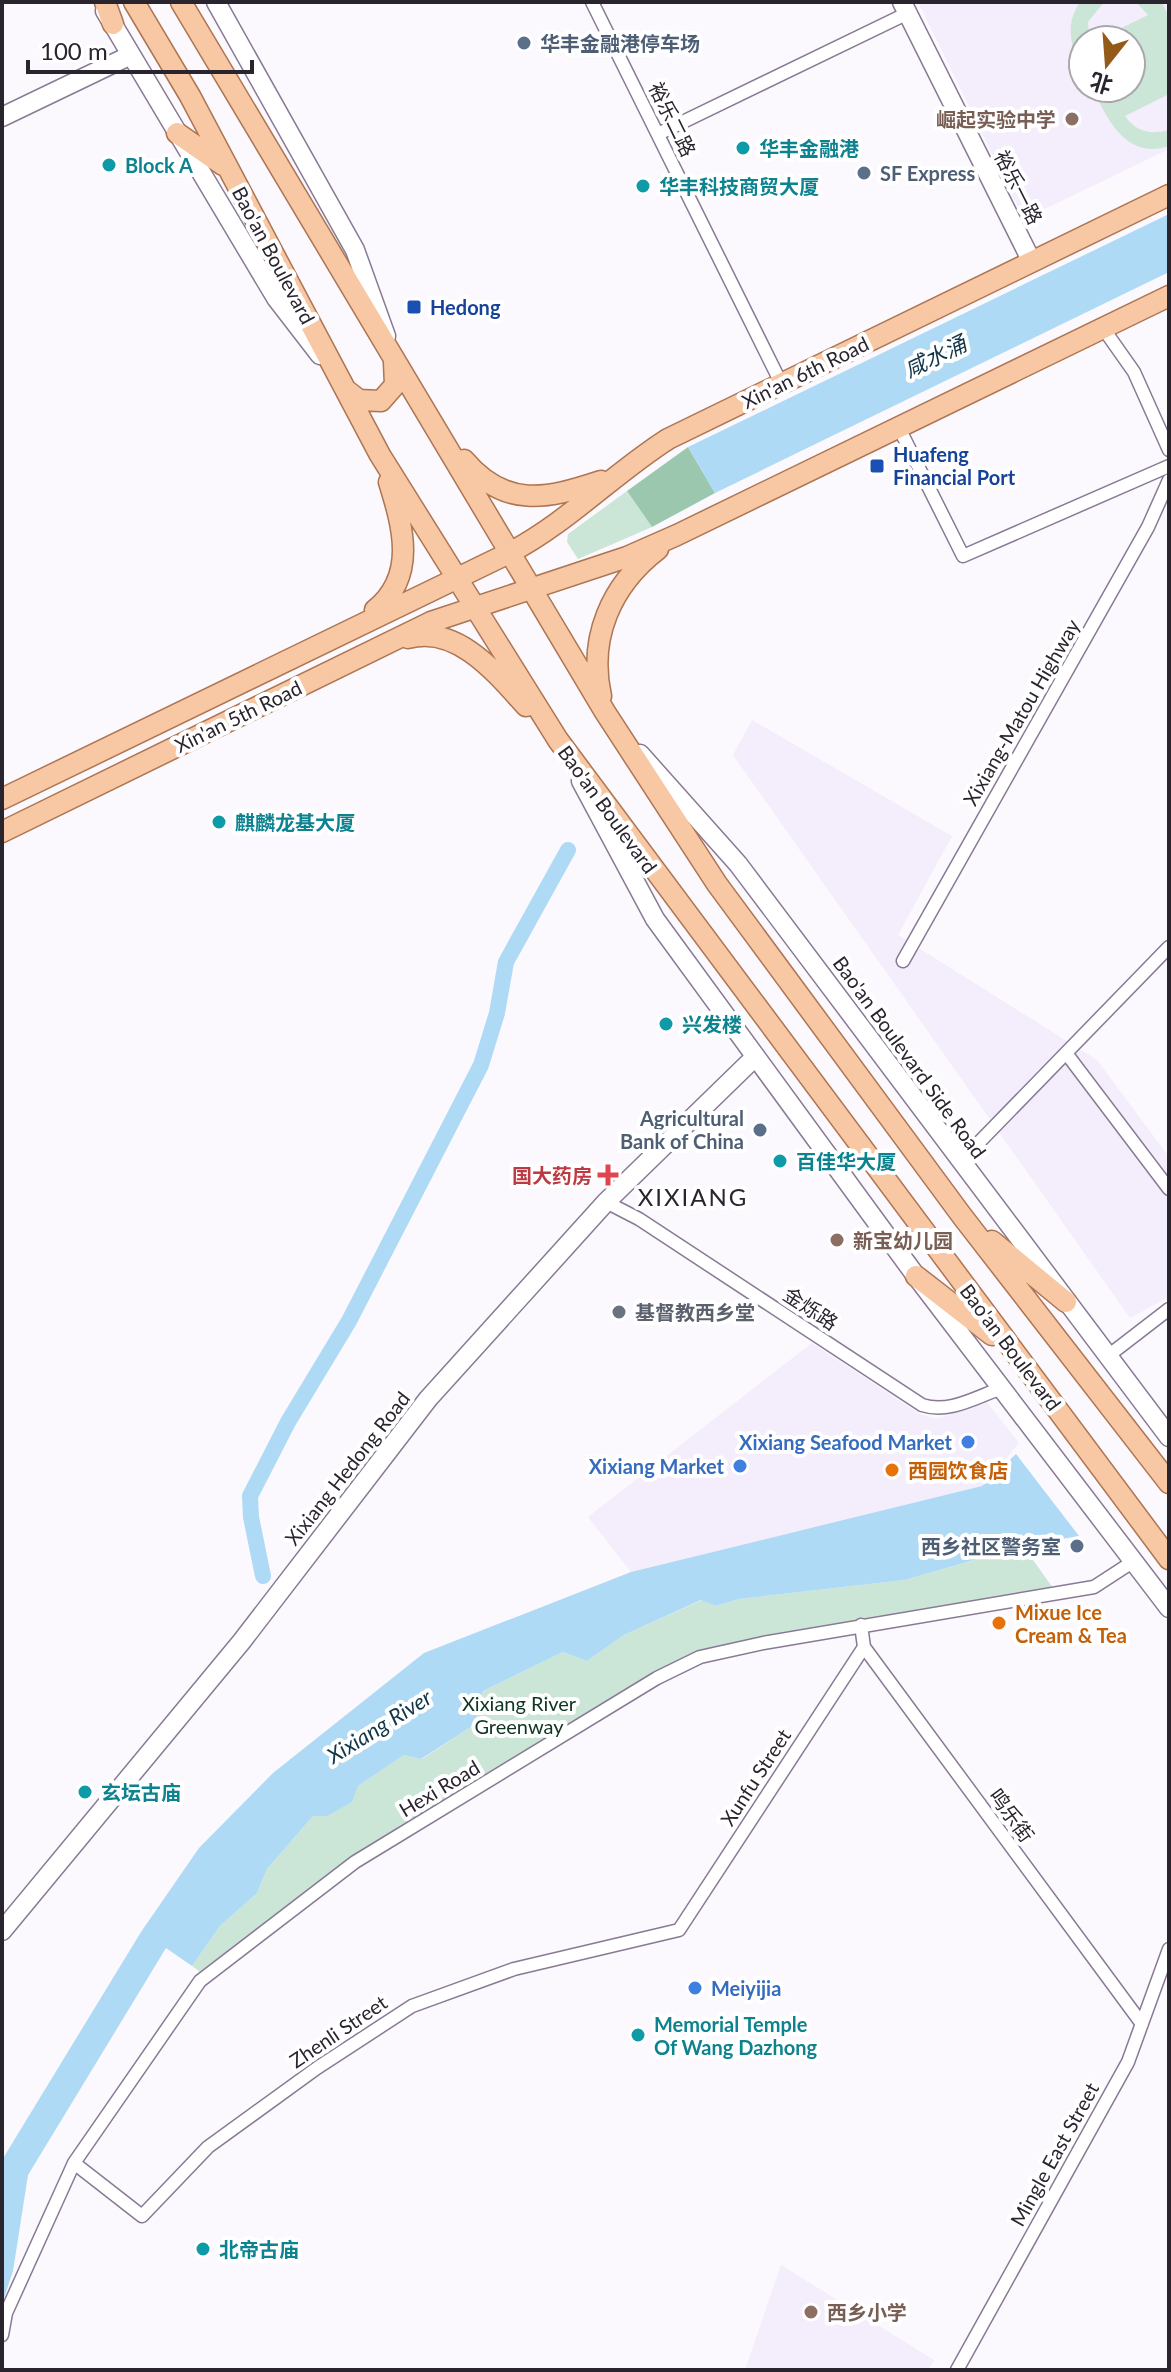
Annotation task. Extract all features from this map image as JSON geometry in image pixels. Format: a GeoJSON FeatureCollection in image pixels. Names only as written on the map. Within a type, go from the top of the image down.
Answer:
{"type":"FeatureCollection","features":[{"type":"Feature","properties":{"kind":"main road"},"geometry":{"type":"LineString","coordinates":[[102,2],[276,298],[344,387],[359,400],[381,401],[395,385],[394,362],[371,286],[355,250],[218,3]]}},
{"type":"Feature","properties":{"kind":"main road","name":"Bao'an Boulevard"},"geometry":{"type":"LineString","coordinates":[[134,2],[229,169],[380,455],[558,740],[1169,1559]]}},
{"type":"Feature","properties":{"kind":"main road","name":"Bao'an Boulevard"},"geometry":{"type":"LineString","coordinates":[[181,2],[605,712],[717,884],[962,1216],[1164,1476]]}},
{"type":"Feature","properties":{"kind":"main road","name":"裕乐一路"},"geometry":{"type":"LineString","coordinates":[[905,8],[1032,262]]}},
{"type":"Feature","properties":{"kind":"main road"},"geometry":{"type":"LineString","coordinates":[[2,117],[131,55]]}},
{"type":"Feature","properties":{"kind":"main road"},"geometry":{"type":"LineString","coordinates":[[177,133],[229,169]]}},
{"type":"Feature","properties":{"kind":"main road","name":"Xin'an 6th Road"},"geometry":{"type":"LineString","coordinates":[[458,577],[543,533],[613,477],[668,439],[1169,195]]}},
{"type":"Feature","properties":{"kind":"main road"},"geometry":{"type":"LineString","coordinates":[[476,607],[627,557],[677,535],[1169,296]]}},
{"type":"Feature","properties":{"kind":"main road"},"geometry":{"type":"LineString","coordinates":[[428,418],[477,476],[507,492],[556,495],[613,477]]}},
{"type":"Feature","properties":{"kind":"main road"},"geometry":{"type":"LineString","coordinates":[[355,626],[395,591],[402,570],[399,517],[380,455]]}},
{"type":"Feature","properties":{"kind":"main road"},"geometry":{"type":"LineString","coordinates":[[605,712],[597,667],[604,618],[624,583],[654,552],[677,535]]}},
{"type":"Feature","properties":{"kind":"main road","name":"Xin'an 5th Road"},"geometry":{"type":"LineString","coordinates":[[2,799],[458,577]]}},
{"type":"Feature","properties":{"kind":"main road","name":"Xin'an 5th Road"},"geometry":{"type":"LineString","coordinates":[[2,832],[373,649],[431,622],[476,607]]}},
{"type":"Feature","properties":{"kind":"main road"},"geometry":{"type":"LineString","coordinates":[[373,649],[415,636],[438,637],[455,643],[493,670],[558,740],[640,894],[916,1276],[1169,1608]]}},
{"type":"Feature","properties":{"kind":"main road","name":"Bao'an Boulevard Side Road"},"geometry":{"type":"LineString","coordinates":[[605,712],[738,864],[1169,1437]]}},
{"type":"Feature","properties":{"kind":"main road","name":"Xixiang Hedong Road"},"geometry":{"type":"LineString","coordinates":[[2,1931],[242,1641],[428,1399],[606,1202],[755,1057]]}},
{"type":"Feature","properties":{"kind":"main road"},"geometry":{"type":"LineString","coordinates":[[962,1216],[1066,1302]]}},
{"type":"Feature","properties":{"kind":"main road"},"geometry":{"type":"LineString","coordinates":[[916,1276],[1015,1353]]}},
{"type":"Feature","properties":{"kind":"street","name":"裕乐二路"},"geometry":{"type":"LineString","coordinates":[[592,2],[781,383]]}},
{"type":"Feature","properties":{"kind":"street"},"geometry":{"type":"LineString","coordinates":[[658,134],[905,8]]}},
{"type":"Feature","properties":{"kind":"street"},"geometry":{"type":"LineString","coordinates":[[1103,328],[1134,372],[1169,450]]}},
{"type":"Feature","properties":{"kind":"street"},"geometry":{"type":"LineString","coordinates":[[899,428],[963,556],[1169,466]]}},
{"type":"Feature","properties":{"kind":"street","name":"Xixiang-Matou Highway"},"geometry":{"type":"LineString","coordinates":[[903,961],[1148,527],[1169,480]]}},
{"type":"Feature","properties":{"kind":"street"},"geometry":{"type":"LineString","coordinates":[[960,1162],[1169,947]]}},
{"type":"Feature","properties":{"kind":"street"},"geometry":{"type":"LineString","coordinates":[[1066,1053],[1169,1189]]}},
{"type":"Feature","properties":{"kind":"street","name":"金烁路"},"geometry":{"type":"LineString","coordinates":[[606,1202],[639,1219],[922,1405],[936,1410],[948,1408],[1002,1388]]}},
{"type":"Feature","properties":{"kind":"street"},"geometry":{"type":"LineString","coordinates":[[1111,1360],[1169,1309]]}},
{"type":"Feature","properties":{"kind":"street","name":"Hexi Road"},"geometry":{"type":"LineString","coordinates":[[2,2335],[6,2313],[74,2163],[200,1981],[355,1862],[680,1666],[700,1657],[861,1625],[1094,1587],[1134,1561]]}},
{"type":"Feature","properties":{"kind":"street","name":"鸣乐街"},"geometry":{"type":"LineString","coordinates":[[861,1625],[864,1647],[1142,2024]]}},
{"type":"Feature","properties":{"kind":"street","name":"Xunfu Street"},"geometry":{"type":"LineString","coordinates":[[679,1930],[864,1647]]}},
{"type":"Feature","properties":{"kind":"street","name":"Zhenli Street"},"geometry":{"type":"LineString","coordinates":[[74,2163],[142,2216],[208,2147],[412,2006],[514,1969],[679,1930]]}},
{"type":"Feature","properties":{"kind":"street","name":"Mingle East Street"},"geometry":{"type":"LineString","coordinates":[[957,2370],[1128,2062],[1169,1949]]}},
{"type":"Feature","properties":{"kind":"street"},"geometry":{"type":"LineString","coordinates":[[2,2286],[15,2293]]}},
{"type":"Feature","properties":{"kind":"shaded area","name":"崛起实验中学"},"geometry":{"type":"Polygon","coordinates":[[[918,2],[1167,2],[1169,149],[1024,219],[918,2]]]}},
{"type":"Feature","properties":{"kind":"shaded area"},"geometry":{"type":"Polygon","coordinates":[[[752,720],[952,836],[898,935],[1097,1060],[1169,1157],[1169,1297],[1130,1318],[733,755],[752,720]]]}},
{"type":"Feature","properties":{"kind":"shaded area"},"geometry":{"type":"Polygon","coordinates":[[[812,1343],[918,1413],[936,1419],[987,1402],[1019,1443],[982,1486],[631,1572],[588,1517],[812,1343]]]}},
{"type":"Feature","properties":{"kind":"shaded area","name":"西乡小学"},"geometry":{"type":"Polygon","coordinates":[[[781,2265],[934,2360],[928,2370],[745,2370],[781,2265]]]}},
{"type":"Feature","properties":{"kind":"green space"},"geometry":{"type":"Polygon","coordinates":[[[1080,2],[1104,2],[1088,24],[1072,24],[1080,2]]]}},
{"type":"Feature","properties":{"kind":"green space"},"geometry":{"type":"Polygon","coordinates":[[[1136,2],[1162,2],[1169,17],[1169,94],[1125,116],[1144,131],[1169,130],[1169,146],[1154,149],[1141,147],[1120,134],[1100,104],[1147,104],[1147,24],[1130,24],[1148,15],[1136,2]]]}},
{"type":"Feature","properties":{"kind":"green space"},"geometry":{"type":"Polygon","coordinates":[[[688,447],[715,493],[652,527],[627,491],[688,447]]]}},
{"type":"Feature","properties":{"kind":"green space"},"geometry":{"type":"Polygon","coordinates":[[[627,491],[652,527],[578,559],[567,542],[568,534],[627,491]]]}},
{"type":"Feature","properties":{"kind":"green space","name":"Xixiang River Greenway"},"geometry":{"type":"Polygon","coordinates":[[[1023,1546],[1053,1588],[693,1653],[352,1858],[200,1972],[192,1966],[220,1926],[257,1893],[267,1869],[313,1816],[327,1815],[358,1786],[404,1755],[422,1759],[474,1725],[483,1691],[563,1652],[587,1661],[624,1635],[702,1600],[716,1606],[739,1599],[905,1580],[1023,1546]]]}},
{"type":"Feature","properties":{"kind":"water","name":"咸水涌"},"geometry":{"type":"Polygon","coordinates":[[[1169,214],[1169,272],[715,493],[688,447],[1169,214]]]}},
{"type":"Feature","properties":{"kind":"water","name":"Xixiang River"},"geometry":{"type":"Polygon","coordinates":[[[1016,1454],[1079,1536],[1022,1546],[905,1580],[739,1599],[716,1606],[701,1600],[624,1635],[587,1661],[563,1652],[483,1691],[474,1725],[421,1759],[404,1755],[358,1786],[352,1802],[327,1816],[313,1816],[267,1869],[257,1893],[220,1926],[192,1966],[166,1948],[28,2175],[13,2271],[2,2304],[2,2160],[141,1932],[199,1848],[273,1773],[424,1653],[631,1572],[982,1486],[1016,1454]]]}},
{"type":"Feature","properties":{"kind":"waterway"},"geometry":{"type":"LineString","coordinates":[[263,1576],[250,1496],[288,1422],[349,1321],[481,1065],[497,1013],[506,962],[568,850]]}},
{"type":"Feature","properties":{"kind":"place","name":"华丰金融港停车场"},"geometry":{"type":"Point","coordinates":[524,43]}},
{"type":"Feature","properties":{"kind":"place","name":"崛起实验中学"},"geometry":{"type":"Point","coordinates":[1072,119]}},
{"type":"Feature","properties":{"kind":"place","name":"华丰金融港"},"geometry":{"type":"Point","coordinates":[743,148]}},
{"type":"Feature","properties":{"kind":"place","name":"Block A"},"geometry":{"type":"Point","coordinates":[109,165]}},
{"type":"Feature","properties":{"kind":"place","name":"SF Express"},"geometry":{"type":"Point","coordinates":[864,173]}},
{"type":"Feature","properties":{"kind":"place","name":"华丰科技商贸大厦"},"geometry":{"type":"Point","coordinates":[643,186]}},
{"type":"Feature","properties":{"kind":"place","name":"Hedong"},"geometry":{"type":"Point","coordinates":[414,307]}},
{"type":"Feature","properties":{"kind":"place","name":"Huafeng Financial Port"},"geometry":{"type":"Point","coordinates":[877,466]}},
{"type":"Feature","properties":{"kind":"place","name":"麒麟龙基大厦"},"geometry":{"type":"Point","coordinates":[219,822]}},
{"type":"Feature","properties":{"kind":"place","name":"兴发楼"},"geometry":{"type":"Point","coordinates":[666,1024]}},
{"type":"Feature","properties":{"kind":"place","name":"Agricultural Bank of China"},"geometry":{"type":"Point","coordinates":[760,1130]}},
{"type":"Feature","properties":{"kind":"place","name":"百佳华大厦"},"geometry":{"type":"Point","coordinates":[780,1161]}},
{"type":"Feature","properties":{"kind":"place","name":"国大药房"},"geometry":{"type":"Point","coordinates":[608,1175]}},
{"type":"Feature","properties":{"kind":"place","name":"新宝幼儿园"},"geometry":{"type":"Point","coordinates":[837,1240]}},
{"type":"Feature","properties":{"kind":"place","name":"基督教西乡堂"},"geometry":{"type":"Point","coordinates":[619,1312]}},
{"type":"Feature","properties":{"kind":"place","name":"Xixiang Seafood Market"},"geometry":{"type":"Point","coordinates":[968,1442]}},
{"type":"Feature","properties":{"kind":"place","name":"Xixiang Market"},"geometry":{"type":"Point","coordinates":[740,1466]}},
{"type":"Feature","properties":{"kind":"place","name":"西园饮食店"},"geometry":{"type":"Point","coordinates":[892,1470]}},
{"type":"Feature","properties":{"kind":"place","name":"西乡社区警务室"},"geometry":{"type":"Point","coordinates":[1077,1546]}},
{"type":"Feature","properties":{"kind":"place","name":"Mixue Ice Cream & Tea"},"geometry":{"type":"Point","coordinates":[999,1623]}},
{"type":"Feature","properties":{"kind":"place","name":"玄坛古庙"},"geometry":{"type":"Point","coordinates":[85,1792]}},
{"type":"Feature","properties":{"kind":"place","name":"Meiyijia"},"geometry":{"type":"Point","coordinates":[695,1988]}},
{"type":"Feature","properties":{"kind":"place","name":"Memorial Temple Of Wang Dazhong"},"geometry":{"type":"Point","coordinates":[638,2035]}},
{"type":"Feature","properties":{"kind":"place","name":"北帝古庙"},"geometry":{"type":"Point","coordinates":[203,2249]}},
{"type":"Feature","properties":{"kind":"place","name":"西乡小学"},"geometry":{"type":"Point","coordinates":[811,2312]}},
{"type":"Feature","properties":{"kind":"district","name":"XIXIANG"},"geometry":{"type":"Point","coordinates":[693,1196]}}]}
